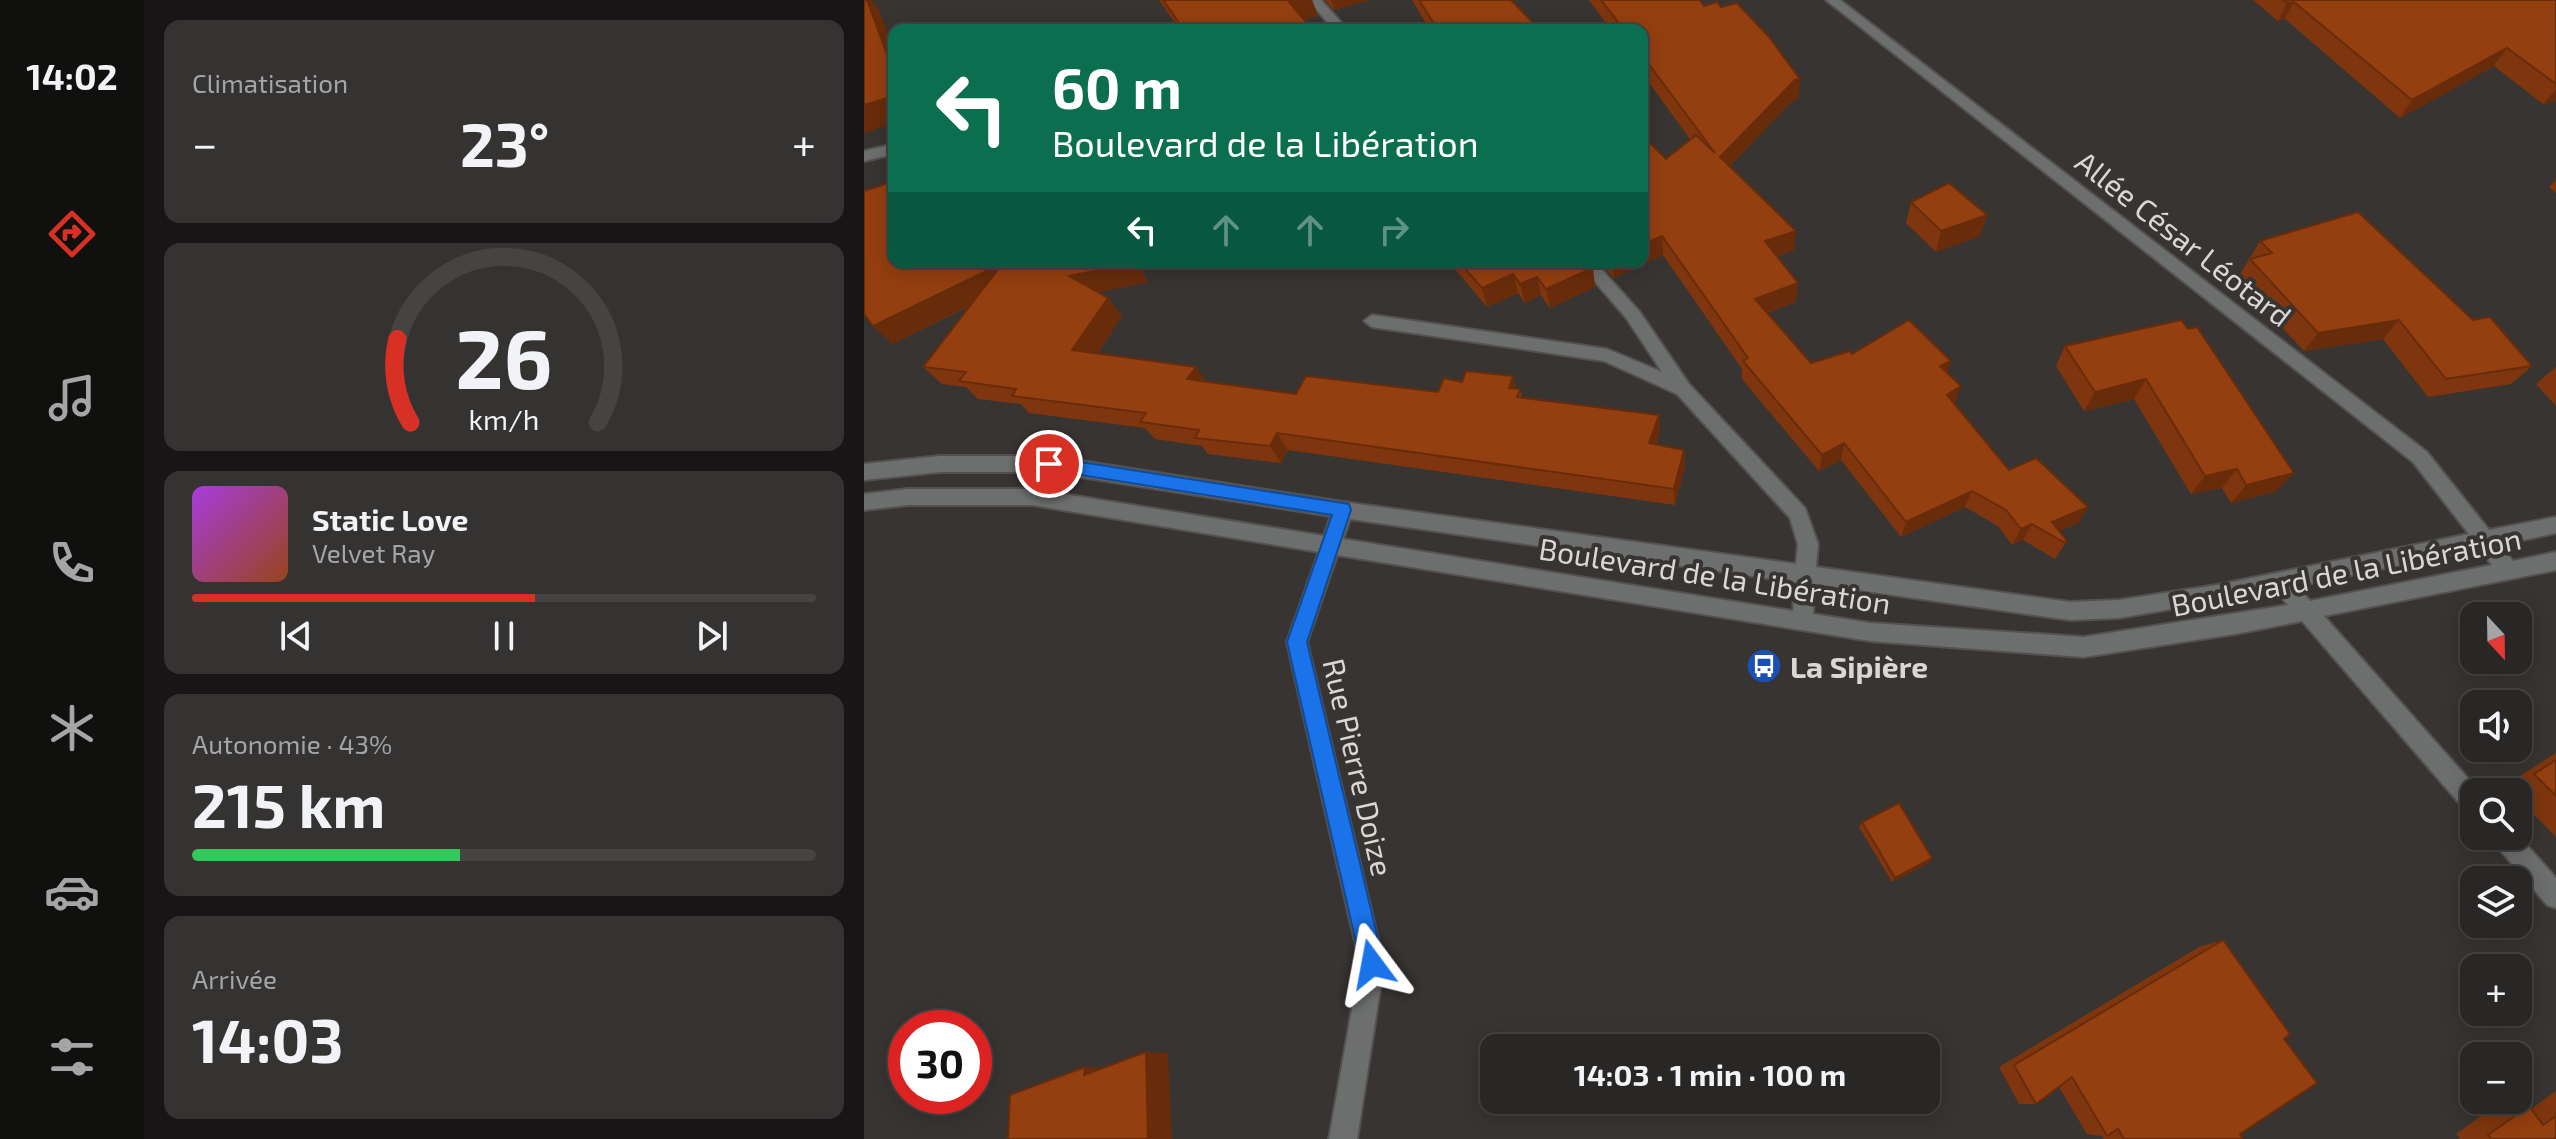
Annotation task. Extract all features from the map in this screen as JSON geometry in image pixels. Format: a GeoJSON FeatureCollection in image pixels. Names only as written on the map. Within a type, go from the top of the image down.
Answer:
{"type":"FeatureCollection","features":[{"type":"Feature","properties":{"kind":"street"},"geometry":{"type":"LineString","coordinates":[[1314,0],[1336,24]]}},
{"type":"Feature","properties":{"kind":"street","name":"Allée César Léotard"},"geometry":{"type":"LineString","coordinates":[[1832,0],[2420,457],[2508,570]]}},
{"type":"Feature","properties":{"kind":"street"},"geometry":{"type":"LineString","coordinates":[[864,156],[888,150]]}},
{"type":"Feature","properties":{"kind":"street"},"geometry":{"type":"LineString","coordinates":[[1591,268],[1633,315],[1683,389],[1798,514],[1808,544],[1808,576],[1802,622]]}},
{"type":"Feature","properties":{"kind":"street"},"geometry":{"type":"LineString","coordinates":[[1372,321],[1607,355],[1683,389]]}},
{"type":"Feature","properties":{"kind":"street","name":"Boulevard de la Libération"},"geometry":{"type":"LineString","coordinates":[[864,472],[940,464],[1049,464],[1343,510],[2070,611],[2133,607],[2280,581],[2556,525]]}},
{"type":"Feature","properties":{"kind":"street","name":"Boulevard de la Libération"},"geometry":{"type":"LineString","coordinates":[[864,502],[908,497],[1032,497],[1870,632],[2084,647],[2235,625],[2556,561]]}},
{"type":"Feature","properties":{"kind":"street","name":"Rue Pierre Doize"},"geometry":{"type":"LineString","coordinates":[[1343,510],[1297,642],[1372,964],[1343,1139]]}},
{"type":"Feature","properties":{"kind":"street"},"geometry":{"type":"LineString","coordinates":[[2280,581],[2460,787]]}},
{"type":"Feature","properties":{"kind":"street"},"geometry":{"type":"LineString","coordinates":[[2515,850],[2556,896]]}},
{"type":"Feature","properties":{"kind":"building"},"geometry":{"type":"Polygon","coordinates":[[[864,0],[867,0],[888,57],[888,98],[864,105],[864,0]]]}},
{"type":"Feature","properties":{"kind":"building"},"geometry":{"type":"Polygon","coordinates":[[[1163,0],[1297,0],[1289,2],[1308,24],[1180,24],[1163,0]]]}},
{"type":"Feature","properties":{"kind":"building"},"geometry":{"type":"Polygon","coordinates":[[[1419,0],[1511,0],[1534,24],[1434,24],[1419,0]]]}},
{"type":"Feature","properties":{"kind":"building"},"geometry":{"type":"Polygon","coordinates":[[[1601,0],[1700,0],[1704,6],[1717,2],[1721,7],[1737,3],[1769,37],[1800,79],[1795,80],[1720,157],[1796,231],[1765,241],[1798,283],[1755,299],[1811,363],[1850,351],[1852,354],[1909,320],[1951,361],[1940,366],[1961,386],[1947,395],[2009,470],[2036,458],[2088,507],[2052,522],[2067,541],[2065,543],[2032,524],[2021,529],[2006,510],[1972,491],[1906,522],[1844,443],[1822,455],[1743,361],[1748,358],[1662,236],[1648,242],[1648,141],[1666,159],[1696,135],[1715,153],[1648,63],[1648,24],[1619,24],[1601,0]]]}},
{"type":"Feature","properties":{"kind":"building"},"geometry":{"type":"Polygon","coordinates":[[[2283,0],[2556,0],[2556,84],[2507,48],[2412,100],[2294,2],[2283,0]]]}},
{"type":"Feature","properties":{"kind":"building"},"geometry":{"type":"Polygon","coordinates":[[[888,183],[888,268],[993,268],[873,326],[864,314],[864,191],[888,183]]]}},
{"type":"Feature","properties":{"kind":"building"},"geometry":{"type":"Polygon","coordinates":[[[1949,183],[1987,215],[1941,231],[1911,202],[1949,183]]]}},
{"type":"Feature","properties":{"kind":"building"},"geometry":{"type":"Polygon","coordinates":[[[2358,212],[2473,320],[2490,317],[2532,366],[2446,379],[2399,320],[2318,333],[2250,259],[2272,253],[2260,241],[2358,212]]]}},
{"type":"Feature","properties":{"kind":"building"},"geometry":{"type":"Polygon","coordinates":[[[999,268],[1110,268],[1069,276],[1108,298],[1072,350],[1196,367],[1187,379],[1296,394],[1306,376],[1438,392],[1444,378],[1462,382],[1466,371],[1513,376],[1509,388],[1520,389],[1517,397],[1659,415],[1649,443],[1684,450],[1674,489],[1277,433],[1270,446],[1195,438],[1199,430],[1140,422],[1146,413],[1012,396],[1016,389],[959,381],[966,372],[923,367],[999,268]]]}},
{"type":"Feature","properties":{"kind":"building"},"geometry":{"type":"Polygon","coordinates":[[[1464,268],[1593,268],[1546,289],[1537,277],[1520,284],[1513,274],[1482,288],[1464,268]]]}},
{"type":"Feature","properties":{"kind":"building"},"geometry":{"type":"Polygon","coordinates":[[[2181,320],[2188,329],[2197,327],[2294,473],[2246,485],[2237,469],[2205,476],[2146,379],[2095,392],[2065,346],[2181,320]]]}},
{"type":"Feature","properties":{"kind":"building"},"geometry":{"type":"Polygon","coordinates":[[[2556,760],[2556,796],[2534,774],[2556,760]]]}},
{"type":"Feature","properties":{"kind":"building"},"geometry":{"type":"Polygon","coordinates":[[[1899,803],[1932,858],[1895,878],[1862,822],[1899,803]]]}},
{"type":"Feature","properties":{"kind":"building"},"geometry":{"type":"Polygon","coordinates":[[[2223,940],[2290,1034],[2284,1039],[2317,1083],[2240,1134],[2243,1139],[2124,1139],[2118,1129],[2107,1136],[2072,1077],[2036,1104],[2014,1065],[2223,940]]]}},
{"type":"Feature","properties":{"kind":"building"},"geometry":{"type":"Polygon","coordinates":[[[1146,1052],[1148,1139],[1008,1139],[1010,1095],[1085,1067],[1084,1075],[1146,1052]]]}},
{"type":"Feature","properties":{"kind":"building"},"geometry":{"type":"Polygon","coordinates":[[[2532,1110],[2543,1125],[2556,1116],[2556,1139],[2491,1139],[2488,1135],[2518,1114],[2532,1114],[2532,1110]]]}},
{"type":"Feature","properties":{"kind":"place","name":"La Sipière"},"geometry":{"type":"Point","coordinates":[1764,666]}},
{"type":"Feature","properties":{"kind":"route"},"geometry":{"type":"LineString","coordinates":[[1049,464],[1343,510],[1297,642],[1372,964]]}}]}
